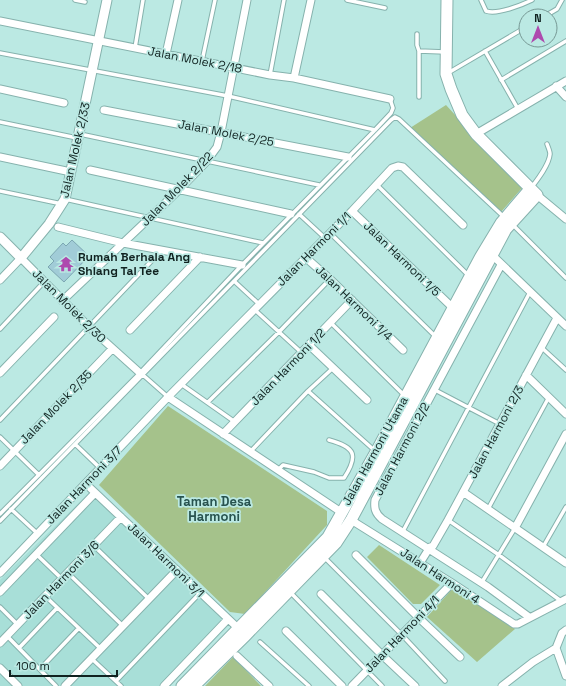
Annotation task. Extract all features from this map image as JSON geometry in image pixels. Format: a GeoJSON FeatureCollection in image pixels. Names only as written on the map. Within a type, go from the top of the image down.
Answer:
{"type":"FeatureCollection","features":[{"type":"Feature","properties":{"kind":"main road"},"geometry":{"type":"LineString","coordinates":[[447,0],[446,74],[462,115],[476,134],[534,192]]}},
{"type":"Feature","properties":{"kind":"main road","name":"Jalan Harmoni Utama"},"geometry":{"type":"LineString","coordinates":[[194,686],[328,537],[376,452],[469,276],[488,252],[508,221],[534,192]]}},
{"type":"Feature","properties":{"kind":"main road","name":"Jalan Harmoni Utama"},"geometry":{"type":"LineString","coordinates":[[182,686],[289,591],[336,543],[351,520],[488,252]]}},
{"type":"Feature","properties":{"kind":"street","name":"Jalan Molek 2/33"},"geometry":{"type":"LineString","coordinates":[[0,280],[21,258],[49,224],[63,202],[100,41],[107,0]]}},
{"type":"Feature","properties":{"kind":"street"},"geometry":{"type":"LineString","coordinates":[[166,54],[178,0]]}},
{"type":"Feature","properties":{"kind":"street","name":"Jalan Molek 2/22"},"geometry":{"type":"LineString","coordinates":[[62,301],[180,189],[206,162],[217,147],[247,0]]}},
{"type":"Feature","properties":{"kind":"street"},"geometry":{"type":"LineString","coordinates":[[294,78],[311,0]]}},
{"type":"Feature","properties":{"kind":"street","name":"Jalan Molek 2/18"},"geometry":{"type":"LineString","coordinates":[[0,21],[270,75],[294,78],[390,99]]}},
{"type":"Feature","properties":{"kind":"street"},"geometry":{"type":"LineString","coordinates":[[476,134],[566,81]]}},
{"type":"Feature","properties":{"kind":"street"},"geometry":{"type":"LineString","coordinates":[[556,86],[566,97]]}},
{"type":"Feature","properties":{"kind":"street"},"geometry":{"type":"LineString","coordinates":[[0,89],[64,103]]}},
{"type":"Feature","properties":{"kind":"street","name":"Jalan Molek 2/25"},"geometry":{"type":"LineString","coordinates":[[104,110],[348,156]]}},
{"type":"Feature","properties":{"kind":"street"},"geometry":{"type":"LineString","coordinates":[[0,157],[71,172]]}},
{"type":"Feature","properties":{"kind":"street","name":"Jalan Harmoni 1/1"},"geometry":{"type":"LineString","coordinates":[[168,397],[305,257],[328,236],[392,168],[398,166],[403,167],[463,224]]}},
{"type":"Feature","properties":{"kind":"street"},"geometry":{"type":"LineString","coordinates":[[90,170],[295,214]]}},
{"type":"Feature","properties":{"kind":"street"},"geometry":{"type":"LineString","coordinates":[[534,192],[566,219]]}},
{"type":"Feature","properties":{"kind":"street","name":"Jalan Harmoni 1/5"},"geometry":{"type":"LineString","coordinates":[[352,211],[453,308]]}},
{"type":"Feature","properties":{"kind":"street"},"geometry":{"type":"LineString","coordinates":[[58,227],[123,243],[242,264]]}},
{"type":"Feature","properties":{"kind":"street","name":"Jalan Molek 2/30"},"geometry":{"type":"LineString","coordinates":[[0,237],[62,301],[112,349],[141,374]]}},
{"type":"Feature","properties":{"kind":"street"},"geometry":{"type":"LineString","coordinates":[[488,252],[566,326]]}},
{"type":"Feature","properties":{"kind":"street"},"geometry":{"type":"LineString","coordinates":[[130,330],[200,257]]}},
{"type":"Feature","properties":{"kind":"street","name":"Jalan Harmoni 1/4"},"geometry":{"type":"LineString","coordinates":[[305,257],[330,279],[403,350]]}},
{"type":"Feature","properties":{"kind":"street","name":"Jalan Harmoni 2/2"},"geometry":{"type":"LineString","coordinates":[[501,264],[374,500],[377,515],[402,533],[431,549],[529,617]]}},
{"type":"Feature","properties":{"kind":"street","name":"Jalan Harmoni 1/2"},"geometry":{"type":"LineString","coordinates":[[223,434],[352,300]]}},
{"type":"Feature","properties":{"kind":"street"},"geometry":{"type":"LineString","coordinates":[[0,373],[54,317]]}},
{"type":"Feature","properties":{"kind":"street","name":"Jalan Harmoni 2/3"},"geometry":{"type":"LineString","coordinates":[[421,564],[448,520],[557,318]]}},
{"type":"Feature","properties":{"kind":"street"},"geometry":{"type":"LineString","coordinates":[[309,345],[367,400]]}},
{"type":"Feature","properties":{"kind":"street","name":"Jalan Molek 2/35"},"geometry":{"type":"LineString","coordinates":[[0,466],[112,349]]}},
{"type":"Feature","properties":{"kind":"street"},"geometry":{"type":"LineString","coordinates":[[526,375],[566,414]]}},
{"type":"Feature","properties":{"kind":"street"},"geometry":{"type":"LineString","coordinates":[[168,397],[341,512]]}},
{"type":"Feature","properties":{"kind":"street","name":"Jalan Harmoni 3/7"},"geometry":{"type":"LineString","coordinates":[[0,573],[168,397]]}},
{"type":"Feature","properties":{"kind":"street"},"geometry":{"type":"LineString","coordinates":[[515,528],[566,434]]}},
{"type":"Feature","properties":{"kind":"street","name":"Jalan Harmoni 3/1"},"geometry":{"type":"LineString","coordinates":[[86,484],[242,632]]}},
{"type":"Feature","properties":{"kind":"street"},"geometry":{"type":"LineString","coordinates":[[463,492],[566,562]]}},
{"type":"Feature","properties":{"kind":"street"},"geometry":{"type":"LineString","coordinates":[[0,592],[95,493]]}},
{"type":"Feature","properties":{"kind":"street","name":"Jalan Harmoni 3/6"},"geometry":{"type":"LineString","coordinates":[[0,643],[121,517]]}},
{"type":"Feature","properties":{"kind":"street","name":"Jalan Harmoni 4"},"geometry":{"type":"LineString","coordinates":[[351,520],[452,583],[514,624],[518,624],[529,617]]}},
{"type":"Feature","properties":{"kind":"street"},"geometry":{"type":"LineString","coordinates":[[356,554],[460,657]]}},
{"type":"Feature","properties":{"kind":"street"},"geometry":{"type":"LineString","coordinates":[[65,686],[177,570]]}},
{"type":"Feature","properties":{"kind":"street","name":"Jalan Harmoni 4/1"},"geometry":{"type":"LineString","coordinates":[[352,686],[452,583]]}},
{"type":"Feature","properties":{"kind":"street"},"geometry":{"type":"LineString","coordinates":[[321,594],[415,686]]}},
{"type":"Feature","properties":{"kind":"street"},"geometry":{"type":"LineString","coordinates":[[529,617],[564,600]]}},
{"type":"Feature","properties":{"kind":"street"},"geometry":{"type":"LineString","coordinates":[[164,686],[228,619]]}},
{"type":"Feature","properties":{"kind":"street"},"geometry":{"type":"LineString","coordinates":[[502,686],[533,662],[556,648],[562,633],[566,630]]}},
{"type":"Feature","properties":{"kind":"street"},"geometry":{"type":"LineString","coordinates":[[286,631],[342,686]]}},
{"type":"Feature","properties":{"kind":"street"},"geometry":{"type":"LineString","coordinates":[[556,648],[566,676]]}},
{"type":"Feature","properties":{"kind":"street"},"geometry":{"type":"LineString","coordinates":[[238,656],[269,686]]}},
{"type":"Feature","properties":{"kind":"street"},"geometry":{"type":"LineString","coordinates":[[0,668],[18,686]]}},
{"type":"Feature","properties":{"kind":"lane"},"geometry":{"type":"LineString","coordinates":[[75,0],[85,2]]}},
{"type":"Feature","properties":{"kind":"lane"},"geometry":{"type":"LineString","coordinates":[[135,48],[143,0]]}},
{"type":"Feature","properties":{"kind":"lane"},"geometry":{"type":"LineString","coordinates":[[202,61],[215,0]]}},
{"type":"Feature","properties":{"kind":"lane"},"geometry":{"type":"LineString","coordinates":[[270,75],[284,0]]}},
{"type":"Feature","properties":{"kind":"lane"},"geometry":{"type":"LineString","coordinates":[[347,0],[385,8]]}},
{"type":"Feature","properties":{"kind":"lane"},"geometry":{"type":"LineString","coordinates":[[481,0],[486,11],[492,12],[522,5],[532,0]]}},
{"type":"Feature","properties":{"kind":"lane"},"geometry":{"type":"LineString","coordinates":[[446,74],[518,32]]}},
{"type":"Feature","properties":{"kind":"lane"},"geometry":{"type":"LineString","coordinates":[[417,34],[417,45],[419,51],[419,97]]}},
{"type":"Feature","properties":{"kind":"lane"},"geometry":{"type":"LineString","coordinates":[[501,80],[566,41]]}},
{"type":"Feature","properties":{"kind":"lane"},"geometry":{"type":"LineString","coordinates":[[419,51],[446,52]]}},
{"type":"Feature","properties":{"kind":"lane"},"geometry":{"type":"LineString","coordinates":[[485,51],[518,109]]}},
{"type":"Feature","properties":{"kind":"lane"},"geometry":{"type":"LineString","coordinates":[[0,53],[228,96],[375,130]]}},
{"type":"Feature","properties":{"kind":"lane"},"geometry":{"type":"LineString","coordinates":[[0,514],[234,281],[319,186],[391,113],[393,108],[390,99]]}},
{"type":"Feature","properties":{"kind":"lane"},"geometry":{"type":"LineString","coordinates":[[0,521],[141,374],[242,264],[395,117],[508,221],[566,278]]}},
{"type":"Feature","properties":{"kind":"lane"},"geometry":{"type":"LineString","coordinates":[[0,122],[78,136],[319,186]]}},
{"type":"Feature","properties":{"kind":"lane"},"geometry":{"type":"LineString","coordinates":[[534,192],[550,154],[547,144]]}},
{"type":"Feature","properties":{"kind":"lane"},"geometry":{"type":"LineString","coordinates":[[376,184],[469,276]]}},
{"type":"Feature","properties":{"kind":"lane"},"geometry":{"type":"LineString","coordinates":[[0,191],[150,218],[264,243]]}},
{"type":"Feature","properties":{"kind":"lane"},"geometry":{"type":"LineString","coordinates":[[295,214],[328,236],[437,338]]}},
{"type":"Feature","properties":{"kind":"lane"},"geometry":{"type":"LineString","coordinates":[[0,420],[162,250]]}},
{"type":"Feature","properties":{"kind":"lane"},"geometry":{"type":"LineString","coordinates":[[208,402],[330,279]]}},
{"type":"Feature","properties":{"kind":"lane"},"geometry":{"type":"LineString","coordinates":[[234,281],[279,332],[302,353]]}},
{"type":"Feature","properties":{"kind":"lane"},"geometry":{"type":"LineString","coordinates":[[0,329],[44,282]]}},
{"type":"Feature","properties":{"kind":"lane"},"geometry":{"type":"LineString","coordinates":[[402,533],[530,292]]}},
{"type":"Feature","properties":{"kind":"lane"},"geometry":{"type":"LineString","coordinates":[[331,323],[405,397]]}},
{"type":"Feature","properties":{"kind":"lane"},"geometry":{"type":"LineString","coordinates":[[541,347],[566,370]]}},
{"type":"Feature","properties":{"kind":"lane"},"geometry":{"type":"LineString","coordinates":[[250,451],[308,391],[333,368]]}},
{"type":"Feature","properties":{"kind":"lane"},"geometry":{"type":"LineString","coordinates":[[141,374],[168,397]]}},
{"type":"Feature","properties":{"kind":"lane"},"geometry":{"type":"LineString","coordinates":[[181,384],[235,422]]}},
{"type":"Feature","properties":{"kind":"lane"},"geometry":{"type":"LineString","coordinates":[[434,389],[500,424]]}},
{"type":"Feature","properties":{"kind":"lane"},"geometry":{"type":"LineString","coordinates":[[308,391],[376,452]]}},
{"type":"Feature","properties":{"kind":"lane"},"geometry":{"type":"LineString","coordinates":[[488,509],[549,398]]}},
{"type":"Feature","properties":{"kind":"lane"},"geometry":{"type":"LineString","coordinates":[[0,438],[39,474]]}},
{"type":"Feature","properties":{"kind":"lane"},"geometry":{"type":"LineString","coordinates":[[278,470],[283,465],[314,472],[329,478],[344,478],[354,457],[350,449],[343,444],[329,440]]}},
{"type":"Feature","properties":{"kind":"lane"},"geometry":{"type":"LineString","coordinates":[[75,444],[100,468]]}},
{"type":"Feature","properties":{"kind":"lane"},"geometry":{"type":"LineString","coordinates":[[543,547],[566,507]]}},
{"type":"Feature","properties":{"kind":"lane"},"geometry":{"type":"LineString","coordinates":[[11,509],[38,534]]}},
{"type":"Feature","properties":{"kind":"lane"},"geometry":{"type":"LineString","coordinates":[[448,520],[564,600]]}},
{"type":"Feature","properties":{"kind":"lane"},"geometry":{"type":"LineString","coordinates":[[481,583],[515,528]]}},
{"type":"Feature","properties":{"kind":"lane"},"geometry":{"type":"LineString","coordinates":[[94,546],[149,599]]}},
{"type":"Feature","properties":{"kind":"lane"},"geometry":{"type":"LineString","coordinates":[[36,554],[62,579]]}},
{"type":"Feature","properties":{"kind":"lane"},"geometry":{"type":"LineString","coordinates":[[323,556],[402,634],[445,681]]}},
{"type":"Feature","properties":{"kind":"lane"},"geometry":{"type":"LineString","coordinates":[[68,573],[123,626]]}},
{"type":"Feature","properties":{"kind":"lane"},"geometry":{"type":"LineString","coordinates":[[289,591],[382,686]]}},
{"type":"Feature","properties":{"kind":"lane"},"geometry":{"type":"LineString","coordinates":[[116,681],[200,593]]}},
{"type":"Feature","properties":{"kind":"lane"},"geometry":{"type":"LineString","coordinates":[[46,596],[101,649]]}},
{"type":"Feature","properties":{"kind":"lane"},"geometry":{"type":"LineString","coordinates":[[0,607],[18,625]]}},
{"type":"Feature","properties":{"kind":"lane"},"geometry":{"type":"LineString","coordinates":[[18,648],[58,608]]}},
{"type":"Feature","properties":{"kind":"lane"},"geometry":{"type":"LineString","coordinates":[[40,669],[79,628]]}},
{"type":"Feature","properties":{"kind":"lane"},"geometry":{"type":"LineString","coordinates":[[7,636],[56,686]]}},
{"type":"Feature","properties":{"kind":"lane"},"geometry":{"type":"LineString","coordinates":[[260,642],[309,686]]}},
{"type":"Feature","properties":{"kind":"lane"},"geometry":{"type":"LineString","coordinates":[[92,659],[121,686]]}},
{"type":"Feature","properties":{"kind":"shaded area"},"geometry":{"type":"Polygon","coordinates":[[[95,487],[234,620],[170,686],[0,686],[0,580],[95,487]]]}},
{"type":"Feature","properties":{"kind":"green space"},"geometry":{"type":"Polygon","coordinates":[[[446,105],[522,188],[501,212],[410,128],[446,105]]]}},
{"type":"Feature","properties":{"kind":"green space"},"geometry":{"type":"Polygon","coordinates":[[[168,406],[327,511],[327,525],[245,614],[230,612],[99,485],[168,406]]]}},
{"type":"Feature","properties":{"kind":"green space"},"geometry":{"type":"Polygon","coordinates":[[[379,545],[440,585],[421,604],[413,604],[367,557],[379,545]]]}},
{"type":"Feature","properties":{"kind":"green space"},"geometry":{"type":"Polygon","coordinates":[[[454,587],[515,629],[477,662],[427,617],[454,587]]]}},
{"type":"Feature","properties":{"kind":"green space"},"geometry":{"type":"Polygon","coordinates":[[[233,657],[261,686],[205,686],[233,657]]]}},
{"type":"Feature","properties":{"kind":"building","name":"Rumah Berhala Ang Shiang Tai Tee"},"geometry":{"type":"Polygon","coordinates":[[[72,240],[89,256],[64,282],[48,267],[54,261],[50,257],[63,243],[66,246],[72,240]]]}},
{"type":"Feature","properties":{"kind":"place","name":"Rumah Berhala Ang Shiang Tai Tee"},"geometry":{"type":"Point","coordinates":[66,264]}},
{"type":"Feature","properties":{"kind":"district","name":"Taman Desa Harmoni"},"geometry":{"type":"Point","coordinates":[214,508]}}]}
